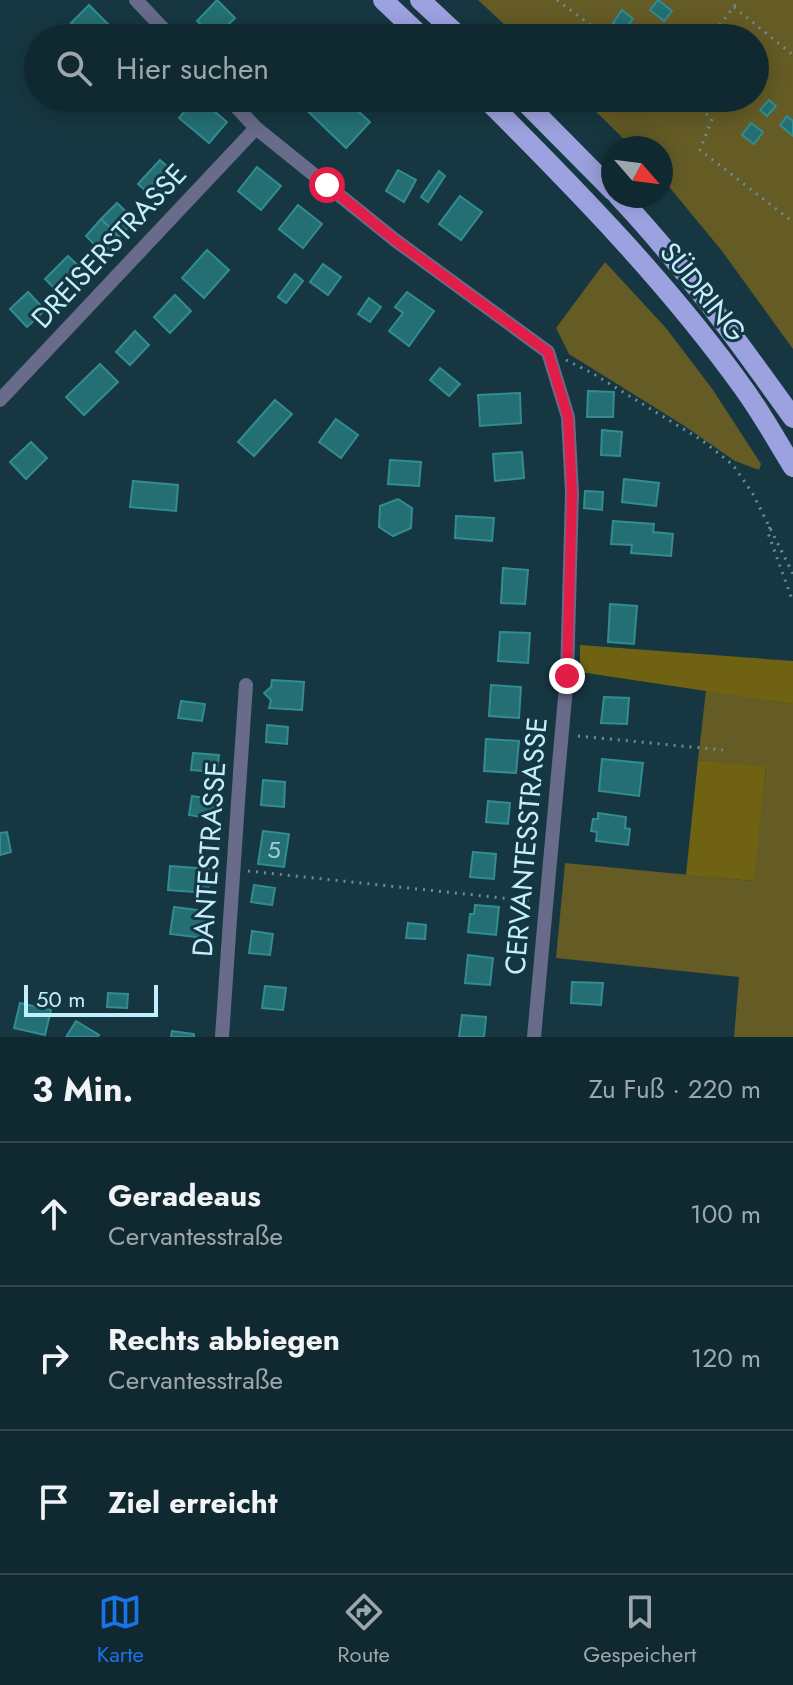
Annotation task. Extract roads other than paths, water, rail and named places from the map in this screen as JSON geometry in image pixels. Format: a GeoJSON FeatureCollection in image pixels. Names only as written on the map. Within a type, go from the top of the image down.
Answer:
{"type":"FeatureCollection","features":[{"type":"Feature","properties":{"kind":"main road"},"geometry":{"type":"LineString","coordinates":[[383,0],[408,24]]}},
{"type":"Feature","properties":{"kind":"main road"},"geometry":{"type":"LineString","coordinates":[[420,0],[446,24]]}},
{"type":"Feature","properties":{"kind":"main road","name":"SÜDRING"},"geometry":{"type":"LineString","coordinates":[[499,112],[629,246],[678,304],[745,391],[793,467]]}},
{"type":"Feature","properties":{"kind":"main road"},"geometry":{"type":"LineString","coordinates":[[535,112],[601,179]]}},
{"type":"Feature","properties":{"kind":"main road","name":"SÜDRING"},"geometry":{"type":"LineString","coordinates":[[629,208],[659,239],[716,310],[793,418]]}},
{"type":"Feature","properties":{"kind":"street"},"geometry":{"type":"LineString","coordinates":[[136,0],[159,24]]}},
{"type":"Feature","properties":{"kind":"street"},"geometry":{"type":"LineString","coordinates":[[241,112],[256,128]]}},
{"type":"Feature","properties":{"kind":"street","name":"CERVANTESSTRASSE"},"geometry":{"type":"LineString","coordinates":[[256,128],[395,240],[548,352],[568,417],[572,493],[567,676],[534,1037]]}},
{"type":"Feature","properties":{"kind":"street","name":"DREISERSTRASSE"},"geometry":{"type":"LineString","coordinates":[[0,400],[256,128]]}},
{"type":"Feature","properties":{"kind":"street","name":"DANTESTRASSE"},"geometry":{"type":"LineString","coordinates":[[222,1037],[246,685]]}}]}
